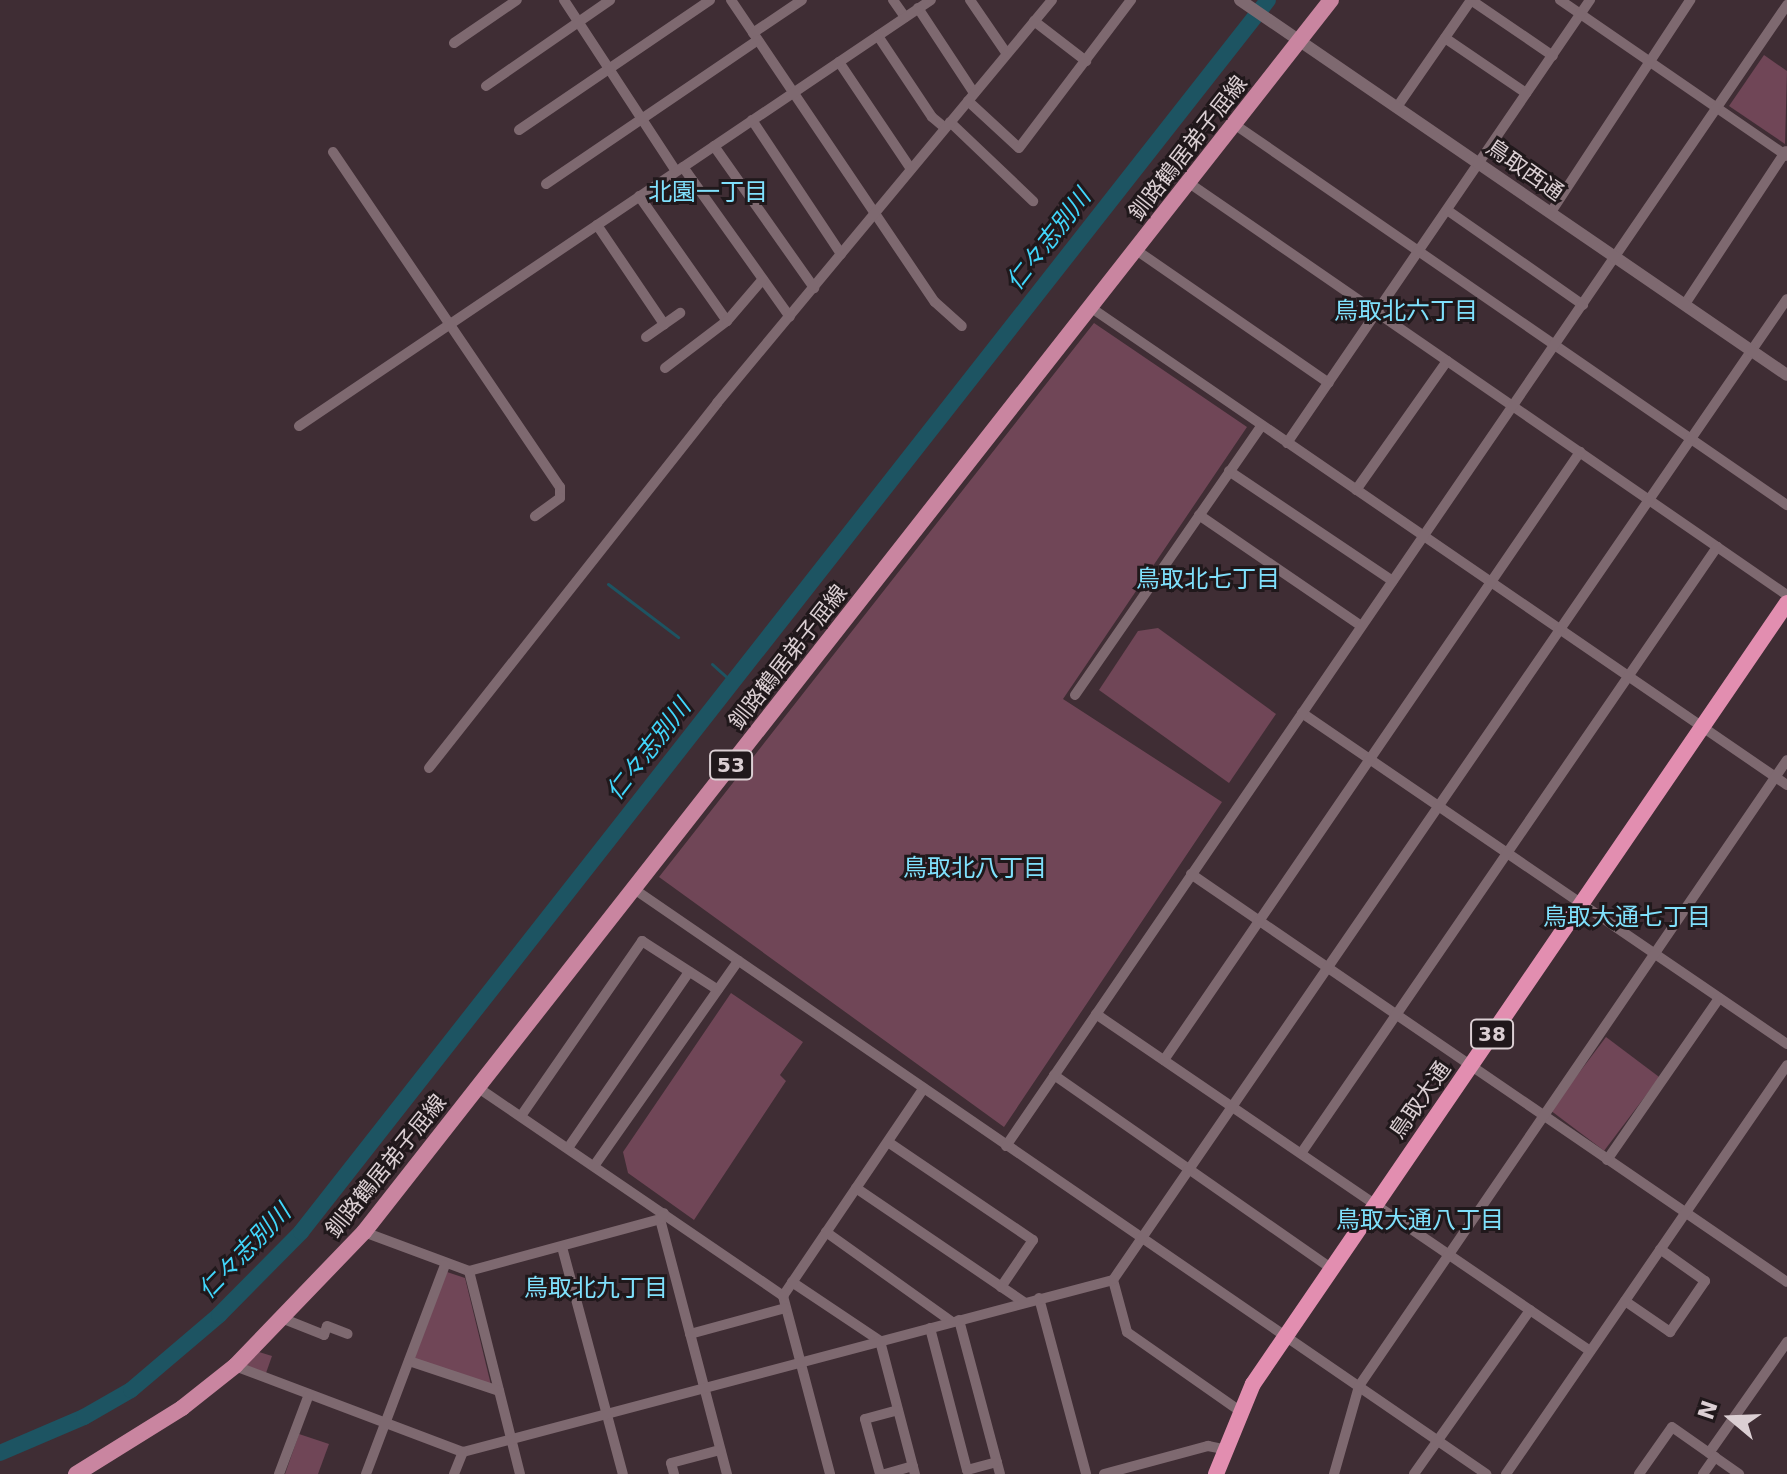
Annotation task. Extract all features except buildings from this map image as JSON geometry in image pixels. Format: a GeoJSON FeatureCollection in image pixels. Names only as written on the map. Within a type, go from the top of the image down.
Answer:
{"type":"FeatureCollection","features":[{"type":"Feature","properties":{"kind":"highway","name":"鳥取大通"},"geometry":{"type":"LineString","coordinates":[[1216,1474],[1240,1411],[1287,1335],[1787,603]]}},
{"type":"Feature","properties":{"kind":"main road","name":"釧路鶴居弟子屈線"},"geometry":{"type":"LineString","coordinates":[[76,1474],[182,1408],[235,1366],[284,1319],[364,1232],[1189,183],[1295,37],[1331,0]]}},
{"type":"Feature","properties":{"kind":"street"},"geometry":{"type":"LineString","coordinates":[[454,43],[517,0]]}},
{"type":"Feature","properties":{"kind":"street"},"geometry":{"type":"LineString","coordinates":[[564,0],[641,119],[790,317]]}},
{"type":"Feature","properties":{"kind":"street"},"geometry":{"type":"LineString","coordinates":[[486,86],[610,0]]}},
{"type":"Feature","properties":{"kind":"street"},"geometry":{"type":"LineString","coordinates":[[519,130],[710,0]]}},
{"type":"Feature","properties":{"kind":"street"},"geometry":{"type":"LineString","coordinates":[[731,0],[935,302],[962,326]]}},
{"type":"Feature","properties":{"kind":"street"},"geometry":{"type":"LineString","coordinates":[[546,184],[641,119],[802,0]]}},
{"type":"Feature","properties":{"kind":"street"},"geometry":{"type":"LineString","coordinates":[[893,0],[905,17]]}},
{"type":"Feature","properties":{"kind":"street"},"geometry":{"type":"LineString","coordinates":[[299,426],[931,0]]}},
{"type":"Feature","properties":{"kind":"street"},"geometry":{"type":"LineString","coordinates":[[970,0],[1007,54]]}},
{"type":"Feature","properties":{"kind":"street"},"geometry":{"type":"LineString","coordinates":[[429,768],[841,254],[1052,0]]}},
{"type":"Feature","properties":{"kind":"street"},"geometry":{"type":"LineString","coordinates":[[918,8],[971,97],[1019,148],[1131,0]]}},
{"type":"Feature","properties":{"kind":"street","name":"鳥取西通"},"geometry":{"type":"LineString","coordinates":[[1240,0],[1787,375]]}},
{"type":"Feature","properties":{"kind":"street"},"geometry":{"type":"LineString","coordinates":[[1397,107],[1471,0],[1553,56]]}},
{"type":"Feature","properties":{"kind":"street"},"geometry":{"type":"LineString","coordinates":[[1560,0],[1786,153],[1685,304]]}},
{"type":"Feature","properties":{"kind":"street"},"geometry":{"type":"LineString","coordinates":[[1287,443],[1590,0]]}},
{"type":"Feature","properties":{"kind":"street"},"geometry":{"type":"LineString","coordinates":[[1551,212],[1690,0]]}},
{"type":"Feature","properties":{"kind":"street"},"geometry":{"type":"LineString","coordinates":[[1006,1146],[1787,5]]}},
{"type":"Feature","properties":{"kind":"street"},"geometry":{"type":"LineString","coordinates":[[1034,21],[1086,61]]}},
{"type":"Feature","properties":{"kind":"street"},"geometry":{"type":"LineString","coordinates":[[878,36],[932,117],[948,125],[1033,201]]}},
{"type":"Feature","properties":{"kind":"street"},"geometry":{"type":"LineString","coordinates":[[1445,38],[1526,93]]}},
{"type":"Feature","properties":{"kind":"street"},"geometry":{"type":"LineString","coordinates":[[839,62],[911,169]]}},
{"type":"Feature","properties":{"kind":"street"},"geometry":{"type":"LineString","coordinates":[[752,120],[841,254]]}},
{"type":"Feature","properties":{"kind":"street"},"geometry":{"type":"LineString","coordinates":[[1234,124],[1787,505]]}},
{"type":"Feature","properties":{"kind":"street"},"geometry":{"type":"LineString","coordinates":[[714,146],[814,288]]}},
{"type":"Feature","properties":{"kind":"street"},"geometry":{"type":"LineString","coordinates":[[333,152],[560,487],[560,498],[535,516]]}},
{"type":"Feature","properties":{"kind":"street"},"geometry":{"type":"LineString","coordinates":[[1189,183],[1787,595]]}},
{"type":"Feature","properties":{"kind":"street"},"geometry":{"type":"LineString","coordinates":[[639,196],[727,321]]}},
{"type":"Feature","properties":{"kind":"street"},"geometry":{"type":"LineString","coordinates":[[1447,210],[1583,305]]}},
{"type":"Feature","properties":{"kind":"street"},"geometry":{"type":"LineString","coordinates":[[597,225],[664,324]]}},
{"type":"Feature","properties":{"kind":"street"},"geometry":{"type":"LineString","coordinates":[[1136,250],[1329,383]]}},
{"type":"Feature","properties":{"kind":"street"},"geometry":{"type":"LineString","coordinates":[[665,368],[727,321],[763,279]]}},
{"type":"Feature","properties":{"kind":"street"},"geometry":{"type":"LineString","coordinates":[[235,1366],[463,1452],[1113,1280],[1787,299]]}},
{"type":"Feature","properties":{"kind":"street"},"geometry":{"type":"LineString","coordinates":[[1090,307],[1787,785]]}},
{"type":"Feature","properties":{"kind":"street"},"geometry":{"type":"LineString","coordinates":[[646,337],[680,313]]}},
{"type":"Feature","properties":{"kind":"street"},"geometry":{"type":"LineString","coordinates":[[1356,490],[1447,361]]}},
{"type":"Feature","properties":{"kind":"street"},"geometry":{"type":"LineString","coordinates":[[1075,695],[1262,425]]}},
{"type":"Feature","properties":{"kind":"street"},"geometry":{"type":"LineString","coordinates":[[1164,1060],[1580,452]]}},
{"type":"Feature","properties":{"kind":"street"},"geometry":{"type":"LineString","coordinates":[[1229,471],[1393,581]]}},
{"type":"Feature","properties":{"kind":"street"},"geometry":{"type":"LineString","coordinates":[[1199,515],[1361,626]]}},
{"type":"Feature","properties":{"kind":"street"},"geometry":{"type":"LineString","coordinates":[[1302,1152],[1717,547]]}},
{"type":"Feature","properties":{"kind":"street"},"geometry":{"type":"LineString","coordinates":[[1302,713],[1787,1044]]}},
{"type":"Feature","properties":{"kind":"street"},"geometry":{"type":"LineString","coordinates":[[1334,1474],[1359,1386],[1787,760]]}},
{"type":"Feature","properties":{"kind":"street"},"geometry":{"type":"LineString","coordinates":[[1191,874],[1787,1281]]}},
{"type":"Feature","properties":{"kind":"street"},"geometry":{"type":"LineString","coordinates":[[634,889],[1006,1146],[1287,1335],[1438,1440],[1470,1470],[1486,1474]]}},
{"type":"Feature","properties":{"kind":"street"},"geometry":{"type":"LineString","coordinates":[[521,1116],[642,941],[718,990]]}},
{"type":"Feature","properties":{"kind":"street"},"geometry":{"type":"LineString","coordinates":[[594,1166],[738,961]]}},
{"type":"Feature","properties":{"kind":"street"},"geometry":{"type":"LineString","coordinates":[[568,1148],[689,972]]}},
{"type":"Feature","properties":{"kind":"street"},"geometry":{"type":"LineString","coordinates":[[1607,1160],[1719,998]]}},
{"type":"Feature","properties":{"kind":"street"},"geometry":{"type":"LineString","coordinates":[[1096,1014],[1590,1351]]}},
{"type":"Feature","properties":{"kind":"street"},"geometry":{"type":"LineString","coordinates":[[1509,1473],[1787,1065]]}},
{"type":"Feature","properties":{"kind":"street"},"geometry":{"type":"LineString","coordinates":[[1054,1075],[1332,1269]]}},
{"type":"Feature","properties":{"kind":"street"},"geometry":{"type":"LineString","coordinates":[[477,1087],[783,1296],[830,1474]]}},
{"type":"Feature","properties":{"kind":"street"},"geometry":{"type":"LineString","coordinates":[[783,1296],[924,1088]]}},
{"type":"Feature","properties":{"kind":"street"},"geometry":{"type":"LineString","coordinates":[[888,1142],[1033,1240],[1001,1287]]}},
{"type":"Feature","properties":{"kind":"street"},"geometry":{"type":"LineString","coordinates":[[856,1188],[1024,1302]]}},
{"type":"Feature","properties":{"kind":"street"},"geometry":{"type":"LineString","coordinates":[[364,1232],[445,1265],[469,1271],[562,1247],[662,1216]]}},
{"type":"Feature","properties":{"kind":"street"},"geometry":{"type":"LineString","coordinates":[[662,1216],[727,1474]]}},
{"type":"Feature","properties":{"kind":"street"},"geometry":{"type":"LineString","coordinates":[[826,1232],[956,1321],[1000,1474]]}},
{"type":"Feature","properties":{"kind":"street"},"geometry":{"type":"LineString","coordinates":[[562,1247],[623,1474]]}},
{"type":"Feature","properties":{"kind":"street"},"geometry":{"type":"LineString","coordinates":[[1625,1301],[1670,1332],[1705,1281],[1660,1249]]}},
{"type":"Feature","properties":{"kind":"street"},"geometry":{"type":"LineString","coordinates":[[366,1474],[445,1265]]}},
{"type":"Feature","properties":{"kind":"street"},"geometry":{"type":"LineString","coordinates":[[469,1271],[520,1474]]}},
{"type":"Feature","properties":{"kind":"street"},"geometry":{"type":"LineString","coordinates":[[1113,1280],[1127,1332],[1240,1411]]}},
{"type":"Feature","properties":{"kind":"street"},"geometry":{"type":"LineString","coordinates":[[792,1282],[880,1341],[914,1470],[883,1474],[865,1419],[898,1410]]}},
{"type":"Feature","properties":{"kind":"street"},"geometry":{"type":"LineString","coordinates":[[1039,1298],[1086,1474]]}},
{"type":"Feature","properties":{"kind":"street"},"geometry":{"type":"LineString","coordinates":[[690,1334],[786,1308]]}},
{"type":"Feature","properties":{"kind":"street"},"geometry":{"type":"LineString","coordinates":[[1414,1474],[1530,1310]]}},
{"type":"Feature","properties":{"kind":"street"},"geometry":{"type":"LineString","coordinates":[[284,1319],[324,1335],[327,1326],[348,1334]]}},
{"type":"Feature","properties":{"kind":"street"},"geometry":{"type":"LineString","coordinates":[[930,1328],[967,1470],[997,1462]]}},
{"type":"Feature","properties":{"kind":"street"},"geometry":{"type":"LineString","coordinates":[[1703,1474],[1712,1455],[1787,1342]]}},
{"type":"Feature","properties":{"kind":"street"},"geometry":{"type":"LineString","coordinates":[[409,1361],[499,1391]]}},
{"type":"Feature","properties":{"kind":"street"},"geometry":{"type":"LineString","coordinates":[[279,1474],[309,1394]]}},
{"type":"Feature","properties":{"kind":"street"},"geometry":{"type":"LineString","coordinates":[[1639,1474],[1672,1427],[1739,1474]]}},
{"type":"Feature","properties":{"kind":"street"},"geometry":{"type":"LineString","coordinates":[[1104,1474],[1208,1446],[1224,1449]]}},
{"type":"Feature","properties":{"kind":"street"},"geometry":{"type":"LineString","coordinates":[[674,1474],[671,1463],[720,1450]]}},
{"type":"Feature","properties":{"kind":"street"},"geometry":{"type":"LineString","coordinates":[[454,1474],[463,1452]]}},
{"type":"Feature","properties":{"kind":"shaded area"},"geometry":{"type":"Polygon","coordinates":[[[1764,55],[1787,71],[1785,144],[1729,106],[1764,55]]]}},
{"type":"Feature","properties":{"kind":"shaded area"},"geometry":{"type":"Polygon","coordinates":[[[1094,323],[1247,427],[1063,699],[1222,802],[1004,1127],[659,877],[1094,323]]]}},
{"type":"Feature","properties":{"kind":"shaded area"},"geometry":{"type":"Polygon","coordinates":[[[1158,628],[1276,714],[1229,783],[1099,690],[1138,631],[1158,628]]]}},
{"type":"Feature","properties":{"kind":"shaded area"},"geometry":{"type":"Polygon","coordinates":[[[731,993],[803,1042],[780,1075],[786,1081],[694,1220],[628,1173],[623,1152],[731,993]]]}},
{"type":"Feature","properties":{"kind":"shaded area"},"geometry":{"type":"Polygon","coordinates":[[[1606,1037],[1660,1077],[1604,1151],[1551,1110],[1606,1037]]]}},
{"type":"Feature","properties":{"kind":"shaded area"},"geometry":{"type":"Polygon","coordinates":[[[447,1272],[465,1278],[491,1385],[414,1359],[447,1272]]]}},
{"type":"Feature","properties":{"kind":"shaded area"},"geometry":{"type":"Polygon","coordinates":[[[259,1352],[272,1356],[266,1373],[244,1365],[259,1352]]]}},
{"type":"Feature","properties":{"kind":"shaded area"},"geometry":{"type":"Polygon","coordinates":[[[299,1434],[329,1444],[318,1474],[285,1474],[299,1434]]]}},
{"type":"Feature","properties":{"kind":"waterway","name":"仁々志別川"},"geometry":{"type":"LineString","coordinates":[[0,1453],[84,1417],[131,1390],[219,1315],[301,1232],[1268,0]]}},
{"type":"Feature","properties":{"kind":"waterway"},"geometry":{"type":"LineString","coordinates":[[608,584],[678,637]]}},
{"type":"Feature","properties":{"kind":"waterway"},"geometry":{"type":"LineString","coordinates":[[712,664],[733,683]]}},
{"type":"Feature","properties":{"kind":"district","name":"北園一丁目"},"geometry":{"type":"Point","coordinates":[708,193]}},
{"type":"Feature","properties":{"kind":"district","name":"鳥取北六丁目"},"geometry":{"type":"Point","coordinates":[1406,312]}},
{"type":"Feature","properties":{"kind":"district","name":"鳥取北七丁目"},"geometry":{"type":"Point","coordinates":[1208,580]}},
{"type":"Feature","properties":{"kind":"district","name":"鳥取北八丁目"},"geometry":{"type":"Point","coordinates":[975,869]}},
{"type":"Feature","properties":{"kind":"district","name":"鳥取大通七丁目"},"geometry":{"type":"Point","coordinates":[1627,918]}},
{"type":"Feature","properties":{"kind":"district","name":"鳥取大通八丁目"},"geometry":{"type":"Point","coordinates":[1420,1221]}},
{"type":"Feature","properties":{"kind":"district","name":"鳥取北九丁目"},"geometry":{"type":"Point","coordinates":[596,1289]}}]}
